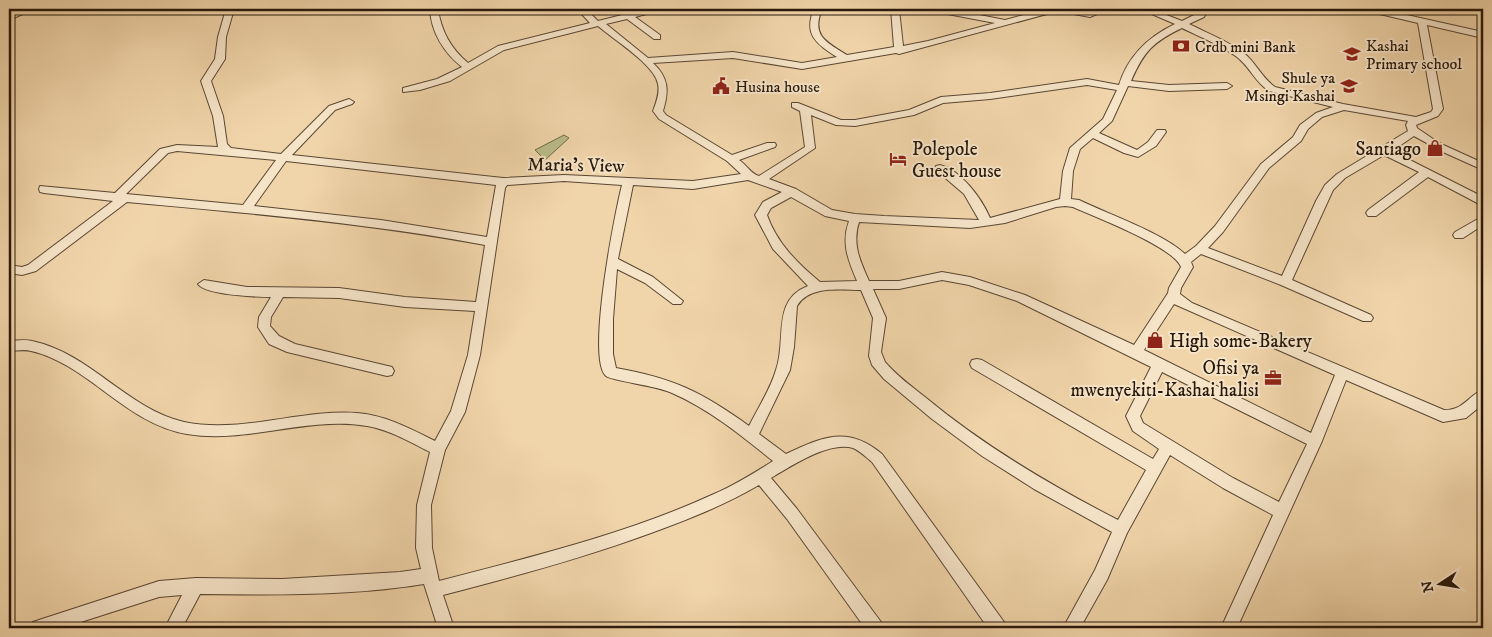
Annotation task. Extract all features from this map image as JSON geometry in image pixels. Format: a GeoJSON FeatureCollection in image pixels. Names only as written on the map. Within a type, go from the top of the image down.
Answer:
{"type":"FeatureCollection","features":[{"type":"Feature","properties":{"kind":"street"},"geometry":{"type":"LineString","coordinates":[[9,17],[30,9]]}},
{"type":"Feature","properties":{"kind":"street"},"geometry":{"type":"LineString","coordinates":[[228,151],[222,145],[218,116],[206,81],[220,59],[222,37],[230,9]]}},
{"type":"Feature","properties":{"kind":"street"},"geometry":{"type":"LineString","coordinates":[[434,9],[443,38],[460,62],[467,67]]}},
{"type":"Feature","properties":{"kind":"street"},"geometry":{"type":"LineString","coordinates":[[581,9],[645,61],[660,76],[663,85],[658,110],[662,117],[731,159],[742,167],[748,176]]}},
{"type":"Feature","properties":{"kind":"street"},"geometry":{"type":"LineString","coordinates":[[406,90],[445,80],[500,48],[655,9]]}},
{"type":"Feature","properties":{"kind":"street"},"geometry":{"type":"LineString","coordinates":[[818,9],[813,29],[814,35],[819,41],[846,59]]}},
{"type":"Feature","properties":{"kind":"street"},"geometry":{"type":"LineString","coordinates":[[895,9],[899,51]]}},
{"type":"Feature","properties":{"kind":"street"},"geometry":{"type":"LineString","coordinates":[[937,9],[1002,22]]}},
{"type":"Feature","properties":{"kind":"street"},"geometry":{"type":"LineString","coordinates":[[645,61],[666,58],[733,55],[802,66],[899,51],[1055,9]]}},
{"type":"Feature","properties":{"kind":"street"},"geometry":{"type":"LineString","coordinates":[[1060,9],[1090,14],[1105,9]]}},
{"type":"Feature","properties":{"kind":"street"},"geometry":{"type":"LineString","coordinates":[[1144,9],[1182,24],[1239,54],[1248,62],[1263,83],[1272,89],[1343,107],[1417,120]]}},
{"type":"Feature","properties":{"kind":"street"},"geometry":{"type":"LineString","coordinates":[[1136,352],[1174,294],[1175,288],[1187,267],[1185,260],[1178,254],[1142,234],[1074,203],[1066,202],[1071,157],[1081,142],[1094,134],[1107,121],[1123,85],[1144,49],[1158,36],[1201,15],[1205,9]]}},
{"type":"Feature","properties":{"kind":"street"},"geometry":{"type":"LineString","coordinates":[[1370,9],[1483,35]]}},
{"type":"Feature","properties":{"kind":"street"},"geometry":{"type":"LineString","coordinates":[[628,15],[657,37]]}},
{"type":"Feature","properties":{"kind":"street"},"geometry":{"type":"LineString","coordinates":[[1422,22],[1438,109],[1435,114],[1411,124],[1414,132],[1483,167]]}},
{"type":"Feature","properties":{"kind":"street"},"geometry":{"type":"LineString","coordinates":[[760,179],[810,148],[800,107],[840,122],[856,123],[911,113],[941,100],[990,96],[1087,82],[1169,88],[1227,86]]}},
{"type":"Feature","properties":{"kind":"street"},"geometry":{"type":"LineString","coordinates":[[246,209],[283,158],[332,108],[350,102]]}},
{"type":"Feature","properties":{"kind":"street"},"geometry":{"type":"LineString","coordinates":[[1185,260],[1200,249],[1219,229],[1265,166],[1297,139],[1304,127],[1319,116],[1343,107]]}},
{"type":"Feature","properties":{"kind":"street"},"geometry":{"type":"LineString","coordinates":[[1094,134],[1138,154],[1152,144],[1162,132]]}},
{"type":"Feature","properties":{"kind":"street"},"geometry":{"type":"LineString","coordinates":[[1285,282],[1321,201],[1329,188],[1348,171],[1384,152],[1414,132]]}},
{"type":"Feature","properties":{"kind":"street"},"geometry":{"type":"LineString","coordinates":[[731,159],[771,145]]}},
{"type":"Feature","properties":{"kind":"street","name":"Maria's View"},"geometry":{"type":"LineString","coordinates":[[9,269],[22,271],[32,268],[120,198],[164,151],[177,148],[228,151],[504,182],[564,178],[693,185],[748,176],[792,192],[829,212],[855,218],[962,223],[986,222],[1066,202]]}},
{"type":"Feature","properties":{"kind":"street"},"geometry":{"type":"LineString","coordinates":[[1384,152],[1427,172],[1483,202]]}},
{"type":"Feature","properties":{"kind":"street"},"geometry":{"type":"LineString","coordinates":[[940,168],[969,191],[986,222]]}},
{"type":"Feature","properties":{"kind":"street"},"geometry":{"type":"LineString","coordinates":[[1372,213],[1427,172]]}},
{"type":"Feature","properties":{"kind":"street"},"geometry":{"type":"LineString","coordinates":[[446,628],[432,583],[424,548],[424,505],[438,449],[458,412],[467,384],[474,355],[500,188],[504,182]]}},
{"type":"Feature","properties":{"kind":"street"},"geometry":{"type":"LineString","coordinates":[[628,182],[611,261],[607,318],[609,370],[612,373],[661,382],[678,389],[751,435],[785,462]]}},
{"type":"Feature","properties":{"kind":"street"},"geometry":{"type":"LineString","coordinates":[[44,189],[246,209],[454,235],[492,242]]}},
{"type":"Feature","properties":{"kind":"street"},"geometry":{"type":"LineString","coordinates":[[792,192],[767,205],[761,215],[767,231],[786,257],[818,288]]}},
{"type":"Feature","properties":{"kind":"street"},"geometry":{"type":"LineString","coordinates":[[855,218],[850,231],[850,248],[877,311],[880,323],[875,352],[876,359],[938,417],[968,440],[1054,494],[1121,529]]}},
{"type":"Feature","properties":{"kind":"street"},"geometry":{"type":"LineString","coordinates":[[1459,235],[1483,220]]}},
{"type":"Feature","properties":{"kind":"street"},"geometry":{"type":"LineString","coordinates":[[1200,249],[1285,282],[1367,318]]}},
{"type":"Feature","properties":{"kind":"street"},"geometry":{"type":"LineString","coordinates":[[611,261],[650,280],[678,301]]}},
{"type":"Feature","properties":{"kind":"street"},"geometry":{"type":"LineString","coordinates":[[751,435],[784,368],[788,348],[789,310],[795,298],[804,292],[818,288],[865,284],[899,285],[942,276],[970,281],[1020,298],[1136,352],[1315,441]]}},
{"type":"Feature","properties":{"kind":"street"},"geometry":{"type":"LineString","coordinates":[[204,284],[247,292],[339,293],[405,302],[482,307]]}},
{"type":"Feature","properties":{"kind":"street"},"geometry":{"type":"LineString","coordinates":[[280,292],[265,317],[264,327],[274,340],[292,348],[387,371]]}},
{"type":"Feature","properties":{"kind":"street"},"geometry":{"type":"LineString","coordinates":[[1174,294],[1178,300],[1188,306],[1443,416],[1455,416],[1466,412],[1483,396]]}},
{"type":"Feature","properties":{"kind":"street"},"geometry":{"type":"LineString","coordinates":[[9,346],[34,346],[54,355],[89,374],[161,422],[206,431],[229,431],[338,418],[358,418],[374,421],[399,430],[438,449]]}},
{"type":"Feature","properties":{"kind":"street"},"geometry":{"type":"LineString","coordinates":[[977,364],[1156,468]]}},
{"type":"Feature","properties":{"kind":"street"},"geometry":{"type":"LineString","coordinates":[[1159,365],[1143,393],[1134,416],[1138,427],[1167,447],[1283,512]]}},
{"type":"Feature","properties":{"kind":"street"},"geometry":{"type":"LineString","coordinates":[[1230,628],[1315,441],[1342,373]]}},
{"type":"Feature","properties":{"kind":"street"},"geometry":{"type":"LineString","coordinates":[[38,628],[150,592],[196,586],[282,587],[400,580],[432,583],[536,563],[643,529],[728,496],[785,462],[820,445],[844,441],[862,444],[877,458],[993,627]]}},
{"type":"Feature","properties":{"kind":"street"},"geometry":{"type":"LineString","coordinates":[[1071,628],[1101,575],[1121,529],[1167,447]]}},
{"type":"Feature","properties":{"kind":"street"},"geometry":{"type":"LineString","coordinates":[[761,476],[792,514],[875,628]]}},
{"type":"Feature","properties":{"kind":"street"},"geometry":{"type":"LineString","coordinates":[[173,628],[196,586]]}},
{"type":"Feature","properties":{"kind":"green space"},"geometry":{"type":"Polygon","coordinates":[[[564,135],[569,138],[545,160],[535,150],[564,135]]]}},
{"type":"Feature","properties":{"kind":"place","name":"Crdb mini Bank"},"geometry":{"type":"Point","coordinates":[1181,46]}},
{"type":"Feature","properties":{"kind":"place","name":"Kashai Primary school"},"geometry":{"type":"Point","coordinates":[1352,54]}},
{"type":"Feature","properties":{"kind":"place","name":"Husina house"},"geometry":{"type":"Point","coordinates":[721,86]}},
{"type":"Feature","properties":{"kind":"place","name":"Shule ya Msingi Kashai"},"geometry":{"type":"Point","coordinates":[1349,86]}},
{"type":"Feature","properties":{"kind":"place","name":"Santiago"},"geometry":{"type":"Point","coordinates":[1435,148]}},
{"type":"Feature","properties":{"kind":"place","name":"Polepole Guest house"},"geometry":{"type":"Point","coordinates":[898,159]}},
{"type":"Feature","properties":{"kind":"place","name":"High some-Bakery"},"geometry":{"type":"Point","coordinates":[1155,340]}},
{"type":"Feature","properties":{"kind":"place","name":"Ofisi ya mwenyekiti-Kashai halisi"},"geometry":{"type":"Point","coordinates":[1273,378]}}]}
